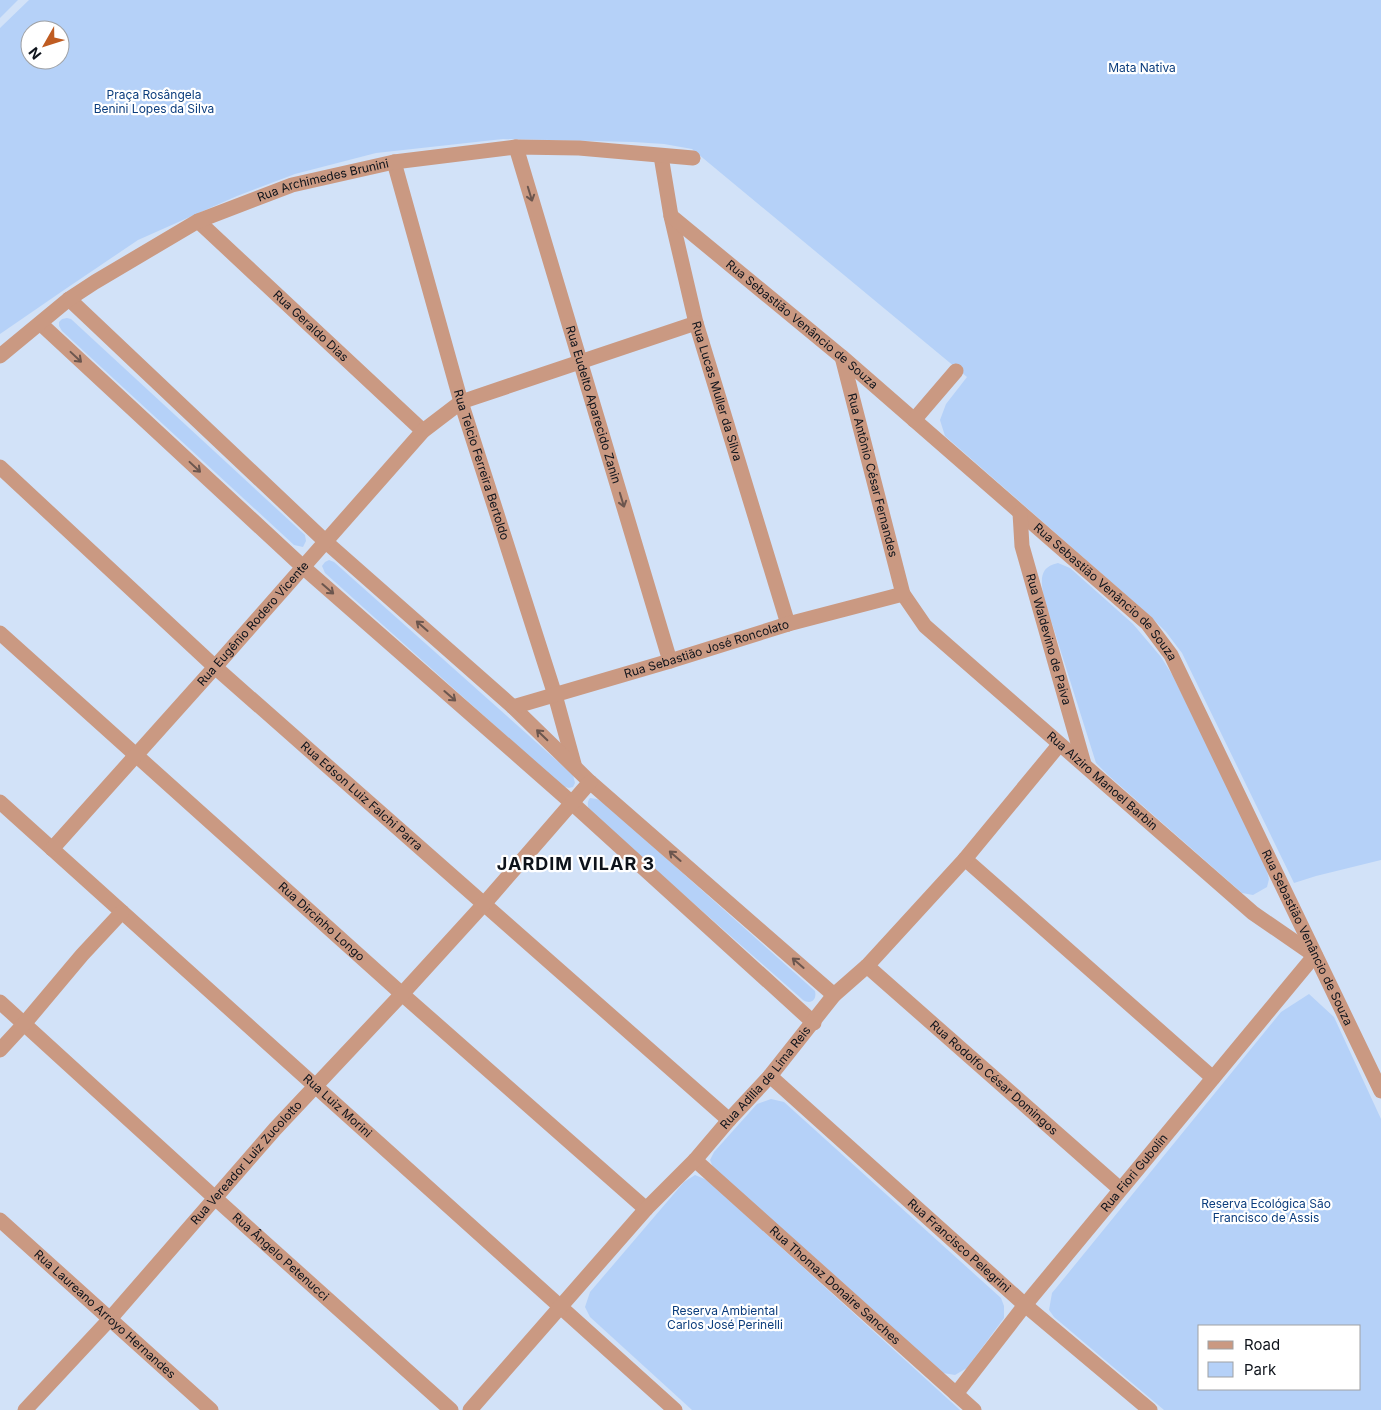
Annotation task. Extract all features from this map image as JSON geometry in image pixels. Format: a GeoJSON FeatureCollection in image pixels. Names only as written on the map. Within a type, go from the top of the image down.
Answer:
{"type":"FeatureCollection","features":[{"type":"Feature","properties":{"kind":"street","name":"Rua Archimedes Brunini"},"geometry":{"type":"LineString","coordinates":[[0,356],[69,299],[198,221],[292,185],[394,162],[516,147],[579,148],[693,158]]}},
{"type":"Feature","properties":{"kind":"street","name":"Rua Eudelto Aparecido Zanin"},"geometry":{"type":"LineString","coordinates":[[516,147],[670,661]]}},
{"type":"Feature","properties":{"kind":"street","name":"Rua Lucas Muller da Silva"},"geometry":{"type":"LineString","coordinates":[[661,156],[671,216],[696,323],[788,624]]}},
{"type":"Feature","properties":{"kind":"street","name":"Rua Telcio Ferreira Bertoldo"},"geometry":{"type":"LineString","coordinates":[[394,162],[461,402],[555,695],[574,766]]}},
{"type":"Feature","properties":{"kind":"street","name":"Rua Sebastião Venâncio de Souza"},"geometry":{"type":"LineString","coordinates":[[671,216],[842,357],[1147,624],[1170,655],[1381,1091]]}},
{"type":"Feature","properties":{"kind":"street","name":"Rua Geraldo Dias"},"geometry":{"type":"LineString","coordinates":[[198,221],[423,431]]}},
{"type":"Feature","properties":{"kind":"street"},"geometry":{"type":"LineString","coordinates":[[69,299],[326,542],[513,707],[590,782],[834,995]]}},
{"type":"Feature","properties":{"kind":"street","name":"Rua Eugênio Rodero Vicente"},"geometry":{"type":"LineString","coordinates":[[52,849],[423,431],[461,402],[696,323]]}},
{"type":"Feature","properties":{"kind":"street"},"geometry":{"type":"LineString","coordinates":[[41,324],[303,567],[572,803],[814,1023]]}},
{"type":"Feature","properties":{"kind":"street","name":"Rua Antônio César Fernandes"},"geometry":{"type":"LineString","coordinates":[[842,357],[903,594]]}},
{"type":"Feature","properties":{"kind":"street"},"geometry":{"type":"LineString","coordinates":[[914,420],[956,371]]}},
{"type":"Feature","properties":{"kind":"street","name":"Rua Edson Luiz Falchi Parra"},"geometry":{"type":"LineString","coordinates":[[0,468],[215,667],[728,1120]]}},
{"type":"Feature","properties":{"kind":"street","name":"Rua Waldevino de Paiva"},"geometry":{"type":"LineString","coordinates":[[1020,513],[1022,546],[1084,764]]}},
{"type":"Feature","properties":{"kind":"street","name":"Rua Sebastião José Roncolato"},"geometry":{"type":"LineString","coordinates":[[513,707],[788,624],[903,594]]}},
{"type":"Feature","properties":{"kind":"street","name":"Rua Alziro Manoel Barbin"},"geometry":{"type":"LineString","coordinates":[[903,594],[924,626],[1253,913],[1315,955]]}},
{"type":"Feature","properties":{"kind":"street","name":"Rua Dircinho Longo"},"geometry":{"type":"LineString","coordinates":[[0,633],[402,994],[646,1209]]}},
{"type":"Feature","properties":{"kind":"street","name":"Rua Adilia de Lima Reis"},"geometry":{"type":"LineString","coordinates":[[470,1410],[646,1209],[695,1160],[728,1120],[770,1076],[814,1023],[834,995],[867,966],[965,859],[1059,744]]}},
{"type":"Feature","properties":{"kind":"street","name":"Rua Vereador Luiz Zucolotto"},"geometry":{"type":"LineString","coordinates":[[25,1410],[109,1320],[275,1129],[484,904],[590,782]]}},
{"type":"Feature","properties":{"kind":"street","name":"Rua Luiz Morini"},"geometry":{"type":"LineString","coordinates":[[0,802],[675,1410]]}},
{"type":"Feature","properties":{"kind":"street"},"geometry":{"type":"LineString","coordinates":[[965,859],[1213,1078]]}},
{"type":"Feature","properties":{"kind":"street"},"geometry":{"type":"LineString","coordinates":[[0,1050],[122,912]]}},
{"type":"Feature","properties":{"kind":"street","name":"Rua Fiori Gubolin"},"geometry":{"type":"LineString","coordinates":[[956,1394],[1120,1189],[1315,955]]}},
{"type":"Feature","properties":{"kind":"street","name":"Rua Rodolfo César Domingos"},"geometry":{"type":"LineString","coordinates":[[867,966],[1120,1189]]}},
{"type":"Feature","properties":{"kind":"street","name":"Rua Ângelo Petenucci"},"geometry":{"type":"LineString","coordinates":[[0,1002],[451,1410]]}},
{"type":"Feature","properties":{"kind":"street","name":"Rua Francisco Pelegrini"},"geometry":{"type":"LineString","coordinates":[[770,1076],[1026,1305],[1150,1410]]}},
{"type":"Feature","properties":{"kind":"street","name":"Rua Thomaz Donaire Sanches"},"geometry":{"type":"LineString","coordinates":[[695,1160],[974,1410]]}},
{"type":"Feature","properties":{"kind":"street","name":"Rua Laureano Arroyo Hernandes"},"geometry":{"type":"LineString","coordinates":[[0,1220],[211,1410]]}},
{"type":"Feature","properties":{"kind":"green space"},"geometry":{"type":"Polygon","coordinates":[[[0,0],[18,0],[0,18],[0,0]]]}},
{"type":"Feature","properties":{"kind":"green space"},"geometry":{"type":"Polygon","coordinates":[[[29,0],[1381,0],[1381,860],[1294,883],[1182,653],[1166,632],[945,436],[940,420],[946,404],[967,377],[692,149],[664,144],[633,142],[503,139],[376,153],[295,174],[237,196],[138,240],[0,334],[0,28],[29,0]]]}},
{"type":"Feature","properties":{"kind":"green space"},"geometry":{"type":"Polygon","coordinates":[[[67,318],[71,319],[305,535],[306,541],[303,547],[294,545],[62,331],[59,322],[67,318]]]}},
{"type":"Feature","properties":{"kind":"green space"},"geometry":{"type":"Polygon","coordinates":[[[329,560],[334,562],[573,775],[575,783],[573,787],[562,786],[325,573],[322,566],[329,560]]]}},
{"type":"Feature","properties":{"kind":"green space"},"geometry":{"type":"Polygon","coordinates":[[[1058,563],[1070,568],[1133,624],[1161,657],[1173,676],[1266,867],[1269,879],[1267,887],[1253,895],[1242,893],[1096,763],[1044,598],[1042,576],[1047,568],[1058,563]]]}},
{"type":"Feature","properties":{"kind":"green space"},"geometry":{"type":"Polygon","coordinates":[[[590,798],[603,802],[815,991],[813,1001],[803,1000],[591,813],[588,805],[590,798]]]}},
{"type":"Feature","properties":{"kind":"green space","name":"Reserva Ecológica São Francisco de Assis"},"geometry":{"type":"Polygon","coordinates":[[[1309,994],[1334,1017],[1381,1119],[1381,1410],[1164,1410],[1054,1317],[1049,1310],[1052,1293],[1281,1012],[1309,994]]]}},
{"type":"Feature","properties":{"kind":"green space"},"geometry":{"type":"Polygon","coordinates":[[[771,1099],[784,1102],[1001,1298],[1004,1306],[1004,1318],[967,1368],[955,1375],[943,1373],[715,1172],[710,1160],[714,1152],[757,1104],[771,1099]]]}},
{"type":"Feature","properties":{"kind":"green space","name":"Reserva Ambiental Carlos José Perinelli"},"geometry":{"type":"Polygon","coordinates":[[[695,1175],[707,1180],[960,1410],[692,1410],[590,1317],[585,1307],[590,1292],[684,1182],[695,1175]]]}},
{"type":"Feature","properties":{"kind":"district","name":"JARDIM VILAR 3"},"geometry":{"type":"Point","coordinates":[576,864]}},
{"type":"Feature","properties":{"kind":"park label","name":"Mata Nativa"},"geometry":{"type":"Point","coordinates":[1142,68]}},
{"type":"Feature","properties":{"kind":"park label","name":"Praça Rosângela Benini Lopes da Silva"},"geometry":{"type":"Point","coordinates":[154,102]}}]}
